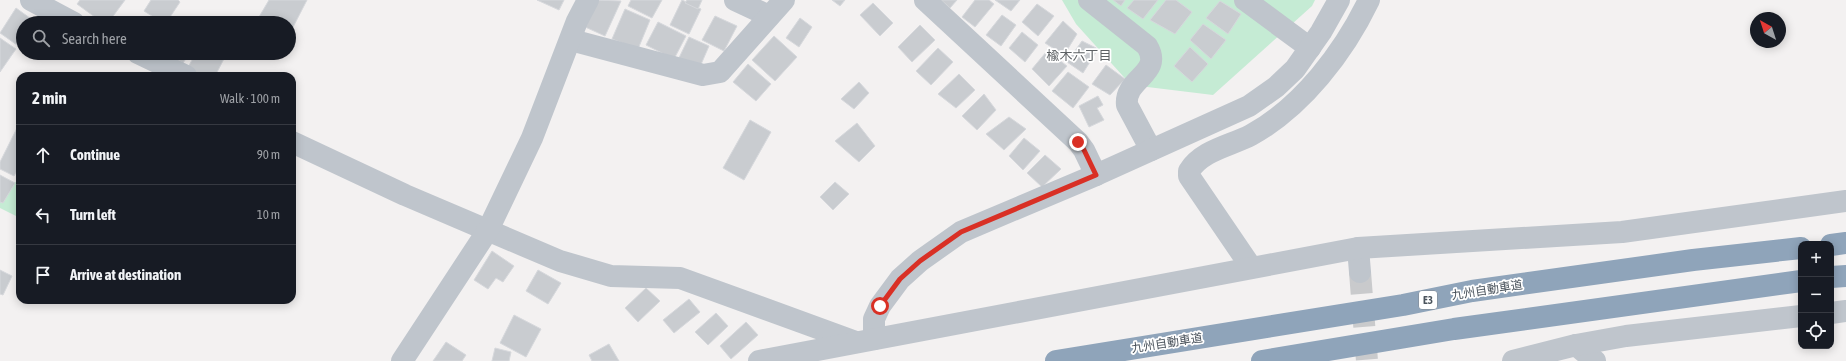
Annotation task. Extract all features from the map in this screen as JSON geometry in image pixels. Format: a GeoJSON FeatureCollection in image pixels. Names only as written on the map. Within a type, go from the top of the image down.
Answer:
{"type":"FeatureCollection","features":[{"type":"Feature","properties":{"kind":"highway"},"geometry":{"type":"LineString","coordinates":[[1834,245],[1846,243]]}},
{"type":"Feature","properties":{"kind":"highway","name":"九州自動車道"},"geometry":{"type":"LineString","coordinates":[[1056,361],[1403,305],[1472,291],[1693,260],[1798,248]]}},
{"type":"Feature","properties":{"kind":"highway"},"geometry":{"type":"LineString","coordinates":[[1834,277],[1846,276]]}},
{"type":"Feature","properties":{"kind":"highway"},"geometry":{"type":"LineString","coordinates":[[1262,361],[1447,330],[1798,281]]}},
{"type":"Feature","properties":{"kind":"street"},"geometry":{"type":"LineString","coordinates":[[31,0],[61,16]]}},
{"type":"Feature","properties":{"kind":"street"},"geometry":{"type":"LineString","coordinates":[[402,361],[488,230],[532,138],[578,21],[588,0]]}},
{"type":"Feature","properties":{"kind":"street"},"geometry":{"type":"LineString","coordinates":[[735,0],[769,16]]}},
{"type":"Feature","properties":{"kind":"street"},"geometry":{"type":"LineString","coordinates":[[571,40],[703,75],[720,72],[784,0]]}},
{"type":"Feature","properties":{"kind":"street"},"geometry":{"type":"LineString","coordinates":[[925,0],[1078,142],[1084,150],[1096,175]]}},
{"type":"Feature","properties":{"kind":"street"},"geometry":{"type":"LineString","coordinates":[[1088,0],[1147,46],[1150,52],[1152,61],[1149,68],[1129,90],[1126,98],[1127,106],[1151,150]]}},
{"type":"Feature","properties":{"kind":"street"},"geometry":{"type":"LineString","coordinates":[[1245,0],[1310,48]]}},
{"type":"Feature","properties":{"kind":"street"},"geometry":{"type":"LineString","coordinates":[[865,341],[880,306],[900,279],[920,261],[961,232],[1096,175],[1249,106],[1276,87],[1295,69],[1310,48],[1339,0]]}},
{"type":"Feature","properties":{"kind":"street"},"geometry":{"type":"LineString","coordinates":[[1251,267],[1188,176],[1189,171],[1202,157],[1250,135],[1280,117],[1334,60],[1355,28],[1369,0]]}},
{"type":"Feature","properties":{"kind":"street"},"geometry":{"type":"LineString","coordinates":[[153,60],[178,72]]}},
{"type":"Feature","properties":{"kind":"street"},"geometry":{"type":"LineString","coordinates":[[296,144],[405,195],[560,261],[611,276],[680,278],[865,341]]}},
{"type":"Feature","properties":{"kind":"street"},"geometry":{"type":"LineString","coordinates":[[759,361],[1358,248],[1622,232],[1846,201]]}},
{"type":"Feature","properties":{"kind":"street"},"geometry":{"type":"LineString","coordinates":[[1358,248],[1360,272]]}},
{"type":"Feature","properties":{"kind":"street"},"geometry":{"type":"LineString","coordinates":[[1834,313],[1846,311]]}},
{"type":"Feature","properties":{"kind":"street"},"geometry":{"type":"LineString","coordinates":[[1513,361],[1576,345],[1626,336],[1798,316]]}},
{"type":"Feature","properties":{"kind":"street"},"geometry":{"type":"LineString","coordinates":[[1576,345],[1595,361]]}},
{"type":"Feature","properties":{"kind":"green space"},"geometry":{"type":"Polygon","coordinates":[[[1062,0],[1315,0],[1312,6],[1213,95],[1131,85],[1076,24],[1062,0]]]}},
{"type":"Feature","properties":{"kind":"green space"},"geometry":{"type":"Polygon","coordinates":[[[16,182],[16,216],[0,208],[0,193],[16,182]]]}},
{"type":"Feature","properties":{"kind":"building"},"geometry":{"type":"Polygon","coordinates":[[[80,0],[125,0],[113,16],[93,16],[77,4],[80,0]]]}},
{"type":"Feature","properties":{"kind":"building"},"geometry":{"type":"Polygon","coordinates":[[[151,0],[178,0],[180,2],[171,16],[152,16],[144,11],[151,0]]]}},
{"type":"Feature","properties":{"kind":"building"},"geometry":{"type":"Polygon","coordinates":[[[269,0],[307,0],[296,21],[296,16],[260,16],[269,0]]]}},
{"type":"Feature","properties":{"kind":"building"},"geometry":{"type":"Polygon","coordinates":[[[537,0],[564,0],[559,10],[537,0]]]}},
{"type":"Feature","properties":{"kind":"building"},"geometry":{"type":"Polygon","coordinates":[[[595,0],[621,1],[605,36],[583,26],[595,0]]]}},
{"type":"Feature","properties":{"kind":"building"},"geometry":{"type":"Polygon","coordinates":[[[631,0],[662,0],[652,18],[628,6],[631,0]]]}},
{"type":"Feature","properties":{"kind":"building"},"geometry":{"type":"Polygon","coordinates":[[[682,0],[701,9],[689,34],[670,25],[682,0]]]}},
{"type":"Feature","properties":{"kind":"building"},"geometry":{"type":"Polygon","coordinates":[[[687,0],[702,0],[698,9],[685,3],[687,0]]]}},
{"type":"Feature","properties":{"kind":"building"},"geometry":{"type":"Polygon","coordinates":[[[832,0],[845,0],[840,6],[832,0]]]}},
{"type":"Feature","properties":{"kind":"building"},"geometry":{"type":"Polygon","coordinates":[[[941,0],[957,0],[950,8],[941,0]]]}},
{"type":"Feature","properties":{"kind":"building"},"geometry":{"type":"Polygon","coordinates":[[[975,0],[989,0],[994,4],[975,27],[962,17],[975,0]]]}},
{"type":"Feature","properties":{"kind":"building"},"geometry":{"type":"Polygon","coordinates":[[[995,0],[1020,0],[1011,11],[995,0]]]}},
{"type":"Feature","properties":{"kind":"building"},"geometry":{"type":"Polygon","coordinates":[[[1113,0],[1125,0],[1121,6],[1113,0]]]}},
{"type":"Feature","properties":{"kind":"building"},"geometry":{"type":"Polygon","coordinates":[[[1134,0],[1158,0],[1143,19],[1127,8],[1134,0]]]}},
{"type":"Feature","properties":{"kind":"building"},"geometry":{"type":"Polygon","coordinates":[[[1166,0],[1176,0],[1192,12],[1175,34],[1150,20],[1166,0]]]}},
{"type":"Feature","properties":{"kind":"building"},"geometry":{"type":"Polygon","coordinates":[[[1220,1],[1241,14],[1228,34],[1206,18],[1220,1]]]}},
{"type":"Feature","properties":{"kind":"building"},"geometry":{"type":"Polygon","coordinates":[[[873,3],[893,23],[880,36],[860,15],[873,3]]]}},
{"type":"Feature","properties":{"kind":"building"},"geometry":{"type":"Polygon","coordinates":[[[1037,4],[1054,16],[1038,36],[1022,22],[1037,4]]]}},
{"type":"Feature","properties":{"kind":"building"},"geometry":{"type":"Polygon","coordinates":[[[16,8],[27,16],[16,16],[16,44],[0,33],[16,8]]]}},
{"type":"Feature","properties":{"kind":"building"},"geometry":{"type":"Polygon","coordinates":[[[625,9],[650,20],[638,49],[612,39],[625,9]]]}},
{"type":"Feature","properties":{"kind":"building"},"geometry":{"type":"Polygon","coordinates":[[[1002,15],[1016,25],[1001,46],[986,35],[1002,15]]]}},
{"type":"Feature","properties":{"kind":"building"},"geometry":{"type":"Polygon","coordinates":[[[715,16],[737,26],[724,51],[702,40],[715,16]]]}},
{"type":"Feature","properties":{"kind":"building"},"geometry":{"type":"Polygon","coordinates":[[[800,18],[812,27],[799,47],[786,38],[800,18]]]}},
{"type":"Feature","properties":{"kind":"building"},"geometry":{"type":"Polygon","coordinates":[[[1063,21],[1077,34],[1064,55],[1045,43],[1063,21]]]}},
{"type":"Feature","properties":{"kind":"building"},"geometry":{"type":"Polygon","coordinates":[[[658,22],[686,36],[674,59],[646,45],[658,22]]]}},
{"type":"Feature","properties":{"kind":"building"},"geometry":{"type":"Polygon","coordinates":[[[1203,24],[1226,40],[1211,59],[1190,40],[1203,24]]]}},
{"type":"Feature","properties":{"kind":"building"},"geometry":{"type":"Polygon","coordinates":[[[920,25],[935,40],[912,62],[898,47],[920,25]]]}},
{"type":"Feature","properties":{"kind":"building"},"geometry":{"type":"Polygon","coordinates":[[[1022,32],[1038,45],[1025,62],[1009,48],[1022,32]]]}},
{"type":"Feature","properties":{"kind":"building"},"geometry":{"type":"Polygon","coordinates":[[[774,36],[797,57],[775,81],[752,60],[774,36]]]}},
{"type":"Feature","properties":{"kind":"building"},"geometry":{"type":"Polygon","coordinates":[[[689,37],[709,46],[699,69],[678,60],[689,37]]]}},
{"type":"Feature","properties":{"kind":"building"},"geometry":{"type":"Polygon","coordinates":[[[0,38],[16,49],[0,72],[0,38]]]}},
{"type":"Feature","properties":{"kind":"building"},"geometry":{"type":"Polygon","coordinates":[[[1082,41],[1098,49],[1083,73],[1067,62],[1082,41]]]}},
{"type":"Feature","properties":{"kind":"building"},"geometry":{"type":"Polygon","coordinates":[[[1190,47],[1208,64],[1192,82],[1174,66],[1190,47]]]}},
{"type":"Feature","properties":{"kind":"building"},"geometry":{"type":"Polygon","coordinates":[[[938,48],[953,62],[931,85],[916,71],[938,48]]]}},
{"type":"Feature","properties":{"kind":"building"},"geometry":{"type":"Polygon","coordinates":[[[1047,51],[1067,66],[1049,86],[1032,69],[1047,51]]]}},
{"type":"Feature","properties":{"kind":"building"},"geometry":{"type":"Polygon","coordinates":[[[192,60],[223,60],[217,72],[194,72],[187,69],[192,60]]]}},
{"type":"Feature","properties":{"kind":"building"},"geometry":{"type":"Polygon","coordinates":[[[748,64],[771,84],[756,101],[733,82],[748,64]]]}},
{"type":"Feature","properties":{"kind":"building"},"geometry":{"type":"Polygon","coordinates":[[[1106,65],[1125,79],[1110,95],[1092,84],[1106,65]]]}},
{"type":"Feature","properties":{"kind":"building"},"geometry":{"type":"Polygon","coordinates":[[[1068,72],[1089,87],[1073,108],[1052,91],[1068,72]]]}},
{"type":"Feature","properties":{"kind":"building"},"geometry":{"type":"Polygon","coordinates":[[[959,74],[975,90],[956,108],[938,94],[959,74]]]}},
{"type":"Feature","properties":{"kind":"building"},"geometry":{"type":"Polygon","coordinates":[[[859,82],[869,93],[854,109],[841,99],[859,82]]]}},
{"type":"Feature","properties":{"kind":"building"},"geometry":{"type":"Polygon","coordinates":[[[984,94],[996,110],[977,130],[962,116],[984,94]]]}},
{"type":"Feature","properties":{"kind":"building"},"geometry":{"type":"Polygon","coordinates":[[[1098,96],[1103,105],[1097,108],[1104,120],[1089,127],[1079,106],[1098,96]]]}},
{"type":"Feature","properties":{"kind":"building"},"geometry":{"type":"Polygon","coordinates":[[[1009,117],[1026,129],[1004,150],[986,134],[1009,117]]]}},
{"type":"Feature","properties":{"kind":"building"},"geometry":{"type":"Polygon","coordinates":[[[750,120],[771,132],[744,180],[723,168],[750,120]]]}},
{"type":"Feature","properties":{"kind":"building"},"geometry":{"type":"Polygon","coordinates":[[[857,123],[875,146],[859,162],[835,141],[857,123]]]}},
{"type":"Feature","properties":{"kind":"building"},"geometry":{"type":"Polygon","coordinates":[[[16,130],[16,173],[14,176],[0,169],[0,162],[16,130]]]}},
{"type":"Feature","properties":{"kind":"building"},"geometry":{"type":"Polygon","coordinates":[[[1024,138],[1040,151],[1023,170],[1009,156],[1024,138]]]}},
{"type":"Feature","properties":{"kind":"building"},"geometry":{"type":"Polygon","coordinates":[[[1045,155],[1061,169],[1042,187],[1027,173],[1045,155]]]}},
{"type":"Feature","properties":{"kind":"building"},"geometry":{"type":"Polygon","coordinates":[[[0,175],[15,183],[3,203],[0,202],[0,175]]]}},
{"type":"Feature","properties":{"kind":"building"},"geometry":{"type":"Polygon","coordinates":[[[835,182],[849,194],[833,210],[820,197],[835,182]]]}},
{"type":"Feature","properties":{"kind":"building"},"geometry":{"type":"Polygon","coordinates":[[[492,251],[514,266],[503,282],[496,278],[488,289],[474,280],[492,251]]]}},
{"type":"Feature","properties":{"kind":"building"},"geometry":{"type":"Polygon","coordinates":[[[0,270],[12,276],[3,295],[0,294],[0,270]]]}},
{"type":"Feature","properties":{"kind":"building"},"geometry":{"type":"Polygon","coordinates":[[[538,270],[561,283],[548,304],[526,291],[538,270]]]}},
{"type":"Feature","properties":{"kind":"building"},"geometry":{"type":"Polygon","coordinates":[[[646,288],[660,301],[638,322],[625,308],[646,288]]]}},
{"type":"Feature","properties":{"kind":"building"},"geometry":{"type":"Polygon","coordinates":[[[689,299],[700,312],[674,333],[663,320],[689,299]]]}},
{"type":"Feature","properties":{"kind":"building"},"geometry":{"type":"Polygon","coordinates":[[[716,313],[728,326],[708,345],[695,332],[716,313]]]}},
{"type":"Feature","properties":{"kind":"building"},"geometry":{"type":"Polygon","coordinates":[[[514,315],[541,329],[526,357],[500,343],[514,315]]]}},
{"type":"Feature","properties":{"kind":"building"},"geometry":{"type":"Polygon","coordinates":[[[746,322],[758,335],[731,359],[720,346],[746,322]]]}},
{"type":"Feature","properties":{"kind":"building"},"geometry":{"type":"Polygon","coordinates":[[[446,342],[466,355],[462,361],[433,361],[446,342]]]}},
{"type":"Feature","properties":{"kind":"building"},"geometry":{"type":"Polygon","coordinates":[[[609,344],[619,361],[592,361],[589,355],[609,344]]]}},
{"type":"Feature","properties":{"kind":"building"},"geometry":{"type":"Polygon","coordinates":[[[495,348],[511,352],[509,361],[492,361],[495,348]]]}},
{"type":"Feature","properties":{"kind":"tunnel"},"geometry":{"type":"LineString","coordinates":[[1360,272],[1367,361]]}},
{"type":"Feature","properties":{"kind":"district","name":"楡木六丁目"},"geometry":{"type":"Point","coordinates":[1079,55]}},
{"type":"Feature","properties":{"kind":"route"},"geometry":{"type":"LineString","coordinates":[[880,306],[900,279],[920,261],[961,232],[1096,175],[1084,150],[1078,142]]}}]}
